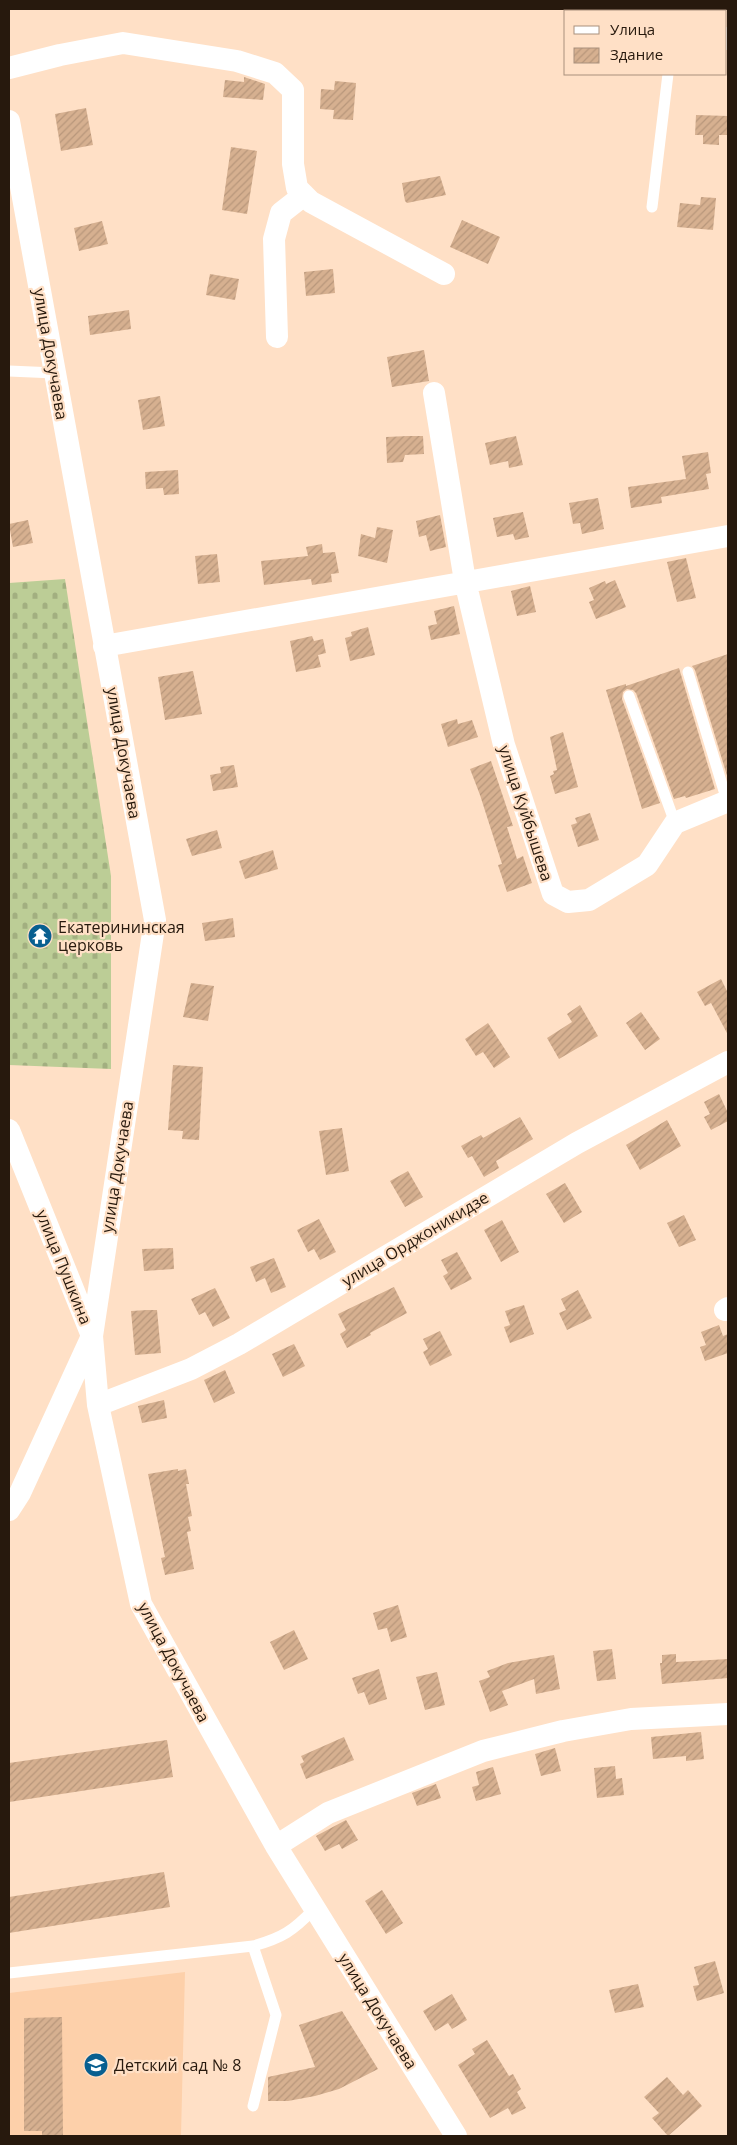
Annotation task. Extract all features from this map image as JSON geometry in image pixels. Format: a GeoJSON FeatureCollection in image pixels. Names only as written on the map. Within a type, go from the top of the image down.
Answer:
{"type":"FeatureCollection","features":[{"type":"Feature","properties":{"kind":"street"},"geometry":{"type":"LineString","coordinates":[[9,68],[123,42],[237,61],[276,73],[293,90],[293,164],[297,188],[311,202],[444,274]]}},
{"type":"Feature","properties":{"kind":"street","name":"улица Докучаева"},"geometry":{"type":"LineString","coordinates":[[9,121],[155,920],[92,1336],[98,1405],[140,1604],[276,1846],[456,2136]]}},
{"type":"Feature","properties":{"kind":"street"},"geometry":{"type":"LineString","coordinates":[[277,337],[274,239],[281,213],[304,195]]}},
{"type":"Feature","properties":{"kind":"street","name":"улица Куйбышева"},"geometry":{"type":"LineString","coordinates":[[434,393],[465,581],[504,745],[553,894],[568,902],[589,900],[647,865],[675,823]]}},
{"type":"Feature","properties":{"kind":"street"},"geometry":{"type":"LineString","coordinates":[[104,646],[728,536]]}},
{"type":"Feature","properties":{"kind":"street"},"geometry":{"type":"LineString","coordinates":[[675,823],[728,801]]}},
{"type":"Feature","properties":{"kind":"street","name":"улица Орджоникидзе"},"geometry":{"type":"LineString","coordinates":[[98,1405],[191,1370],[239,1344],[577,1143],[728,1062]]}},
{"type":"Feature","properties":{"kind":"street","name":"улица Пушкина"},"geometry":{"type":"LineString","coordinates":[[9,1130],[92,1336],[20,1493],[9,1510]]}},
{"type":"Feature","properties":{"kind":"street"},"geometry":{"type":"LineString","coordinates":[[276,1846],[328,1812],[483,1751],[563,1730],[631,1719],[728,1714]]}},
{"type":"Feature","properties":{"kind":"lane"},"geometry":{"type":"LineString","coordinates":[[652,207],[668,75]]}},
{"type":"Feature","properties":{"kind":"lane"},"geometry":{"type":"LineString","coordinates":[[9,371],[55,373]]}},
{"type":"Feature","properties":{"kind":"lane"},"geometry":{"type":"LineString","coordinates":[[688,672],[728,801]]}},
{"type":"Feature","properties":{"kind":"lane"},"geometry":{"type":"LineString","coordinates":[[629,696],[675,823]]}},
{"type":"Feature","properties":{"kind":"lane"},"geometry":{"type":"LineString","coordinates":[[9,1973],[253,1946],[273,1940],[295,1929],[314,1909]]}},
{"type":"Feature","properties":{"kind":"lane"},"geometry":{"type":"LineString","coordinates":[[253,1946],[276,2015],[253,2106]]}},
{"type":"Feature","properties":{"kind":"shaded area","name":"Детский сад № 8"},"geometry":{"type":"Polygon","coordinates":[[[185,1972],[181,2136],[9,2136],[9,1993],[185,1972]]]}},
{"type":"Feature","properties":{"kind":"green space"},"geometry":{"type":"Polygon","coordinates":[[[65,579],[111,876],[111,1069],[9,1065],[9,583],[65,579]]]}},
{"type":"Feature","properties":{"kind":"building"},"geometry":{"type":"Polygon","coordinates":[[[244,77],[265,84],[263,100],[223,97],[225,80],[244,82],[244,77]]]}},
{"type":"Feature","properties":{"kind":"building"},"geometry":{"type":"Polygon","coordinates":[[[335,81],[356,83],[353,120],[333,119],[334,110],[320,109],[321,89],[334,90],[335,81]]]}},
{"type":"Feature","properties":{"kind":"building"},"geometry":{"type":"Polygon","coordinates":[[[86,108],[93,145],[61,151],[55,114],[86,108]]]}},
{"type":"Feature","properties":{"kind":"building"},"geometry":{"type":"Polygon","coordinates":[[[696,115],[728,116],[728,135],[719,135],[719,145],[703,144],[703,135],[695,135],[696,115]]]}},
{"type":"Feature","properties":{"kind":"building"},"geometry":{"type":"Polygon","coordinates":[[[231,147],[257,151],[247,214],[222,210],[231,147]]]}},
{"type":"Feature","properties":{"kind":"building"},"geometry":{"type":"Polygon","coordinates":[[[440,176],[446,195],[407,203],[405,201],[402,183],[440,176]]]}},
{"type":"Feature","properties":{"kind":"building"},"geometry":{"type":"Polygon","coordinates":[[[701,197],[716,198],[713,230],[677,227],[680,203],[700,205],[701,197]]]}},
{"type":"Feature","properties":{"kind":"building"},"geometry":{"type":"Polygon","coordinates":[[[462,220],[500,237],[488,264],[450,247],[462,220]]]}},
{"type":"Feature","properties":{"kind":"building"},"geometry":{"type":"Polygon","coordinates":[[[102,221],[108,244],[79,251],[74,228],[102,221]]]}},
{"type":"Feature","properties":{"kind":"building"},"geometry":{"type":"Polygon","coordinates":[[[333,269],[335,293],[306,296],[304,272],[333,269]]]}},
{"type":"Feature","properties":{"kind":"building"},"geometry":{"type":"Polygon","coordinates":[[[210,274],[239,279],[235,300],[206,295],[210,274]]]}},
{"type":"Feature","properties":{"kind":"building"},"geometry":{"type":"Polygon","coordinates":[[[129,310],[131,329],[90,335],[88,316],[129,310]]]}},
{"type":"Feature","properties":{"kind":"building"},"geometry":{"type":"Polygon","coordinates":[[[424,350],[429,381],[392,387],[387,357],[424,350]]]}},
{"type":"Feature","properties":{"kind":"building"},"geometry":{"type":"Polygon","coordinates":[[[160,396],[165,426],[143,430],[138,400],[160,396]]]}},
{"type":"Feature","properties":{"kind":"building"},"geometry":{"type":"Polygon","coordinates":[[[423,436],[424,454],[405,455],[403,462],[387,463],[386,437],[423,436]]]}},
{"type":"Feature","properties":{"kind":"building"},"geometry":{"type":"Polygon","coordinates":[[[516,436],[523,465],[509,468],[508,461],[490,465],[485,443],[516,436]]]}},
{"type":"Feature","properties":{"kind":"building"},"geometry":{"type":"Polygon","coordinates":[[[708,452],[711,473],[706,474],[709,489],[661,497],[662,503],[631,508],[628,487],[686,479],[682,456],[708,452]]]}},
{"type":"Feature","properties":{"kind":"building"},"geometry":{"type":"Polygon","coordinates":[[[178,470],[179,494],[164,495],[163,488],[146,489],[145,472],[178,470]]]}},
{"type":"Feature","properties":{"kind":"building"},"geometry":{"type":"Polygon","coordinates":[[[598,498],[604,529],[582,534],[580,523],[573,524],[569,503],[598,498]]]}},
{"type":"Feature","properties":{"kind":"building"},"geometry":{"type":"Polygon","coordinates":[[[523,512],[529,537],[515,540],[513,534],[497,537],[493,518],[523,512]]]}},
{"type":"Feature","properties":{"kind":"building"},"geometry":{"type":"Polygon","coordinates":[[[440,515],[446,547],[430,551],[426,535],[419,537],[416,521],[440,515]]]}},
{"type":"Feature","properties":{"kind":"building"},"geometry":{"type":"Polygon","coordinates":[[[28,520],[33,543],[13,547],[9,524],[28,520]]]}},
{"type":"Feature","properties":{"kind":"building"},"geometry":{"type":"Polygon","coordinates":[[[377,527],[393,530],[387,563],[358,556],[361,534],[375,538],[377,527]]]}},
{"type":"Feature","properties":{"kind":"building"},"geometry":{"type":"Polygon","coordinates":[[[322,544],[323,553],[335,552],[339,573],[331,574],[332,582],[312,585],[311,579],[264,585],[261,561],[308,556],[306,547],[322,544]]]}},
{"type":"Feature","properties":{"kind":"building"},"geometry":{"type":"Polygon","coordinates":[[[217,554],[220,582],[198,584],[195,556],[217,554]]]}},
{"type":"Feature","properties":{"kind":"building"},"geometry":{"type":"Polygon","coordinates":[[[686,558],[696,598],[677,602],[667,562],[686,558]]]}},
{"type":"Feature","properties":{"kind":"building"},"geometry":{"type":"Polygon","coordinates":[[[615,580],[626,607],[596,619],[589,602],[594,600],[589,588],[605,581],[606,584],[615,580]]]}},
{"type":"Feature","properties":{"kind":"building"},"geometry":{"type":"Polygon","coordinates":[[[530,586],[536,612],[517,616],[511,591],[530,586]]]}},
{"type":"Feature","properties":{"kind":"building"},"geometry":{"type":"Polygon","coordinates":[[[454,606],[460,634],[431,640],[428,626],[437,624],[434,611],[454,606]]]}},
{"type":"Feature","properties":{"kind":"building"},"geometry":{"type":"Polygon","coordinates":[[[368,627],[375,655],[350,661],[345,638],[352,636],[351,632],[368,627]]]}},
{"type":"Feature","properties":{"kind":"building"},"geometry":{"type":"Polygon","coordinates":[[[312,636],[314,641],[323,639],[326,653],[318,655],[321,667],[296,672],[290,641],[312,636]]]}},
{"type":"Feature","properties":{"kind":"building"},"geometry":{"type":"Polygon","coordinates":[[[728,654],[728,779],[695,670],[692,666],[728,654]]]}},
{"type":"Feature","properties":{"kind":"building"},"geometry":{"type":"Polygon","coordinates":[[[679,668],[715,789],[686,798],[685,796],[674,799],[636,693],[633,690],[627,689],[623,692],[622,699],[660,803],[642,809],[606,690],[626,684],[626,686],[679,668]]]}},
{"type":"Feature","properties":{"kind":"building"},"geometry":{"type":"Polygon","coordinates":[[[193,671],[202,714],[165,720],[158,677],[193,671]]]}},
{"type":"Feature","properties":{"kind":"building"},"geometry":{"type":"Polygon","coordinates":[[[457,719],[458,724],[472,720],[478,737],[448,747],[441,724],[457,719]]]}},
{"type":"Feature","properties":{"kind":"building"},"geometry":{"type":"Polygon","coordinates":[[[563,732],[578,787],[555,794],[550,776],[554,774],[553,771],[557,770],[550,737],[563,732]]]}},
{"type":"Feature","properties":{"kind":"building"},"geometry":{"type":"Polygon","coordinates":[[[491,761],[513,826],[507,827],[517,859],[523,856],[532,883],[507,892],[498,865],[502,864],[470,769],[491,761]]]}},
{"type":"Feature","properties":{"kind":"building"},"geometry":{"type":"Polygon","coordinates":[[[234,765],[238,787],[213,791],[210,775],[221,773],[220,767],[234,765]]]}},
{"type":"Feature","properties":{"kind":"building"},"geometry":{"type":"Polygon","coordinates":[[[590,813],[599,840],[578,847],[571,825],[577,823],[575,818],[590,813]]]}},
{"type":"Feature","properties":{"kind":"building"},"geometry":{"type":"Polygon","coordinates":[[[217,830],[222,848],[192,856],[186,839],[217,830]]]}},
{"type":"Feature","properties":{"kind":"building"},"geometry":{"type":"Polygon","coordinates":[[[273,850],[278,869],[245,879],[239,861],[273,850]]]}},
{"type":"Feature","properties":{"kind":"building"},"geometry":{"type":"Polygon","coordinates":[[[233,918],[235,937],[205,941],[202,923],[233,918]]]}},
{"type":"Feature","properties":{"kind":"building"},"geometry":{"type":"Polygon","coordinates":[[[721,979],[728,993],[728,1035],[711,1003],[705,1006],[697,992],[721,979]]]}},
{"type":"Feature","properties":{"kind":"building"},"geometry":{"type":"Polygon","coordinates":[[[191,983],[214,986],[208,1021],[183,1017],[191,983]]]}},
{"type":"Feature","properties":{"kind":"building"},"geometry":{"type":"Polygon","coordinates":[[[580,1005],[598,1036],[559,1059],[547,1038],[572,1022],[567,1014],[580,1005]]]}},
{"type":"Feature","properties":{"kind":"building"},"geometry":{"type":"Polygon","coordinates":[[[641,1012],[660,1039],[645,1050],[626,1023],[641,1012]]]}},
{"type":"Feature","properties":{"kind":"building"},"geometry":{"type":"Polygon","coordinates":[[[488,1023],[510,1057],[494,1068],[483,1052],[476,1056],[465,1039],[488,1023]]]}},
{"type":"Feature","properties":{"kind":"building"},"geometry":{"type":"Polygon","coordinates":[[[173,1065],[203,1067],[199,1140],[182,1139],[183,1131],[168,1130],[173,1065]]]}},
{"type":"Feature","properties":{"kind":"building"},"geometry":{"type":"Polygon","coordinates":[[[719,1094],[728,1113],[728,1121],[711,1130],[704,1117],[710,1114],[704,1102],[719,1094]]]}},
{"type":"Feature","properties":{"kind":"building"},"geometry":{"type":"Polygon","coordinates":[[[520,1117],[533,1139],[496,1161],[499,1168],[484,1177],[472,1156],[468,1158],[461,1146],[481,1135],[483,1138],[520,1117]]]}},
{"type":"Feature","properties":{"kind":"building"},"geometry":{"type":"Polygon","coordinates":[[[667,1120],[681,1146],[640,1170],[626,1145],[667,1120]]]}},
{"type":"Feature","properties":{"kind":"building"},"geometry":{"type":"Polygon","coordinates":[[[342,1128],[349,1171],[326,1175],[319,1131],[342,1128]]]}},
{"type":"Feature","properties":{"kind":"building"},"geometry":{"type":"Polygon","coordinates":[[[408,1171],[423,1197],[405,1207],[390,1181],[408,1171]]]}},
{"type":"Feature","properties":{"kind":"building"},"geometry":{"type":"Polygon","coordinates":[[[565,1183],[582,1212],[564,1223],[546,1194],[565,1183]]]}},
{"type":"Feature","properties":{"kind":"building"},"geometry":{"type":"Polygon","coordinates":[[[684,1215],[696,1240],[679,1247],[667,1223],[684,1215]]]}},
{"type":"Feature","properties":{"kind":"building"},"geometry":{"type":"Polygon","coordinates":[[[319,1219],[336,1252],[320,1260],[314,1249],[308,1252],[297,1230],[319,1219]]]}},
{"type":"Feature","properties":{"kind":"building"},"geometry":{"type":"Polygon","coordinates":[[[502,1220],[519,1252],[501,1262],[484,1230],[502,1220]]]}},
{"type":"Feature","properties":{"kind":"building"},"geometry":{"type":"Polygon","coordinates":[[[173,1248],[174,1269],[144,1271],[142,1249],[173,1248]]]}},
{"type":"Feature","properties":{"kind":"building"},"geometry":{"type":"Polygon","coordinates":[[[457,1252],[472,1279],[451,1290],[443,1276],[448,1273],[441,1260],[457,1252]]]}},
{"type":"Feature","properties":{"kind":"building"},"geometry":{"type":"Polygon","coordinates":[[[274,1258],[286,1287],[271,1293],[265,1278],[256,1282],[250,1267],[274,1258]]]}},
{"type":"Feature","properties":{"kind":"building"},"geometry":{"type":"Polygon","coordinates":[[[394,1287],[407,1313],[347,1348],[340,1334],[346,1330],[338,1314],[394,1287]]]}},
{"type":"Feature","properties":{"kind":"building"},"geometry":{"type":"Polygon","coordinates":[[[215,1288],[230,1318],[213,1327],[205,1312],[199,1315],[191,1299],[215,1288]]]}},
{"type":"Feature","properties":{"kind":"building"},"geometry":{"type":"Polygon","coordinates":[[[578,1290],[592,1318],[567,1330],[559,1313],[566,1310],[561,1299],[578,1290]]]}},
{"type":"Feature","properties":{"kind":"building"},"geometry":{"type":"Polygon","coordinates":[[[524,1305],[534,1334],[510,1343],[504,1327],[510,1325],[505,1311],[524,1305]]]}},
{"type":"Feature","properties":{"kind":"building"},"geometry":{"type":"Polygon","coordinates":[[[157,1310],[161,1353],[135,1355],[131,1311],[157,1310]]]}},
{"type":"Feature","properties":{"kind":"building"},"geometry":{"type":"Polygon","coordinates":[[[719,1325],[723,1336],[728,1334],[728,1353],[705,1361],[700,1347],[706,1345],[701,1332],[719,1325]]]}},
{"type":"Feature","properties":{"kind":"building"},"geometry":{"type":"Polygon","coordinates":[[[440,1331],[452,1355],[430,1366],[423,1352],[428,1349],[423,1339],[440,1331]]]}},
{"type":"Feature","properties":{"kind":"building"},"geometry":{"type":"Polygon","coordinates":[[[294,1344],[305,1366],[283,1377],[272,1354],[294,1344]]]}},
{"type":"Feature","properties":{"kind":"building"},"geometry":{"type":"Polygon","coordinates":[[[225,1370],[235,1393],[214,1403],[204,1380],[225,1370]]]}},
{"type":"Feature","properties":{"kind":"building"},"geometry":{"type":"Polygon","coordinates":[[[164,1400],[167,1418],[142,1423],[138,1406],[164,1400]]]}},
{"type":"Feature","properties":{"kind":"building"},"geometry":{"type":"Polygon","coordinates":[[[178,1469],[178,1471],[186,1469],[189,1484],[186,1484],[192,1516],[188,1517],[191,1531],[187,1532],[194,1569],[165,1575],[161,1558],[165,1557],[148,1474],[178,1469]]]}},
{"type":"Feature","properties":{"kind":"building"},"geometry":{"type":"Polygon","coordinates":[[[398,1605],[407,1637],[391,1642],[387,1628],[378,1630],[373,1613],[398,1605]]]}},
{"type":"Feature","properties":{"kind":"building"},"geometry":{"type":"Polygon","coordinates":[[[294,1630],[308,1659],[284,1670],[270,1642],[294,1630]]]}},
{"type":"Feature","properties":{"kind":"building"},"geometry":{"type":"Polygon","coordinates":[[[612,1649],[616,1679],[597,1681],[593,1651],[612,1649]]]}},
{"type":"Feature","properties":{"kind":"building"},"geometry":{"type":"Polygon","coordinates":[[[676,1654],[676,1662],[728,1659],[728,1678],[662,1684],[660,1663],[662,1663],[662,1655],[676,1654]]]}},
{"type":"Feature","properties":{"kind":"building"},"geometry":{"type":"Polygon","coordinates":[[[554,1655],[560,1689],[536,1694],[534,1679],[502,1691],[508,1705],[490,1712],[479,1681],[490,1677],[487,1671],[508,1663],[554,1655]]]}},
{"type":"Feature","properties":{"kind":"building"},"geometry":{"type":"Polygon","coordinates":[[[379,1669],[387,1699],[369,1705],[364,1692],[358,1694],[352,1678],[379,1669]]]}},
{"type":"Feature","properties":{"kind":"building"},"geometry":{"type":"Polygon","coordinates":[[[437,1672],[445,1705],[425,1710],[416,1677],[437,1672]]]}},
{"type":"Feature","properties":{"kind":"building"},"geometry":{"type":"Polygon","coordinates":[[[701,1732],[704,1759],[686,1761],[686,1756],[653,1759],[651,1737],[701,1732]]]}},
{"type":"Feature","properties":{"kind":"building"},"geometry":{"type":"Polygon","coordinates":[[[344,1737],[354,1760],[306,1779],[300,1764],[304,1762],[301,1756],[344,1737]]]}},
{"type":"Feature","properties":{"kind":"building"},"geometry":{"type":"Polygon","coordinates":[[[167,1740],[173,1777],[9,1802],[9,1763],[167,1740]]]}},
{"type":"Feature","properties":{"kind":"building"},"geometry":{"type":"Polygon","coordinates":[[[555,1748],[561,1771],[541,1776],[535,1754],[555,1748]]]}},
{"type":"Feature","properties":{"kind":"building"},"geometry":{"type":"Polygon","coordinates":[[[615,1766],[616,1779],[622,1778],[624,1795],[597,1798],[594,1768],[615,1766]]]}},
{"type":"Feature","properties":{"kind":"building"},"geometry":{"type":"Polygon","coordinates":[[[493,1767],[501,1794],[476,1801],[472,1787],[479,1785],[476,1772],[493,1767]]]}},
{"type":"Feature","properties":{"kind":"building"},"geometry":{"type":"Polygon","coordinates":[[[436,1784],[441,1798],[417,1806],[412,1793],[436,1784]]]}},
{"type":"Feature","properties":{"kind":"building"},"geometry":{"type":"Polygon","coordinates":[[[346,1820],[358,1840],[342,1849],[339,1844],[325,1851],[316,1836],[346,1820]]]}},
{"type":"Feature","properties":{"kind":"building"},"geometry":{"type":"Polygon","coordinates":[[[164,1872],[170,1907],[9,1933],[9,1897],[164,1872]]]}},
{"type":"Feature","properties":{"kind":"building"},"geometry":{"type":"Polygon","coordinates":[[[382,1890],[403,1923],[386,1934],[365,1901],[382,1890]]]}},
{"type":"Feature","properties":{"kind":"building"},"geometry":{"type":"Polygon","coordinates":[[[715,1961],[724,1993],[697,2001],[693,1986],[699,1985],[694,1967],[715,1961]]]}},
{"type":"Feature","properties":{"kind":"building"},"geometry":{"type":"Polygon","coordinates":[[[638,1984],[644,2007],[615,2013],[609,1990],[638,1984]]]}},
{"type":"Feature","properties":{"kind":"building"},"geometry":{"type":"Polygon","coordinates":[[[452,1994],[467,2020],[452,2029],[448,2023],[435,2031],[423,2011],[452,1994]]]}},
{"type":"Feature","properties":{"kind":"building"},"geometry":{"type":"Polygon","coordinates":[[[342,2011],[378,2069],[339,2089],[315,2096],[288,2101],[268,2101],[268,2077],[315,2067],[299,2025],[342,2011]]]}},
{"type":"Feature","properties":{"kind":"building"},"geometry":{"type":"Polygon","coordinates":[[[62,2017],[63,2136],[42,2136],[42,2131],[24,2131],[24,2018],[62,2017]]]}},
{"type":"Feature","properties":{"kind":"building"},"geometry":{"type":"Polygon","coordinates":[[[487,2040],[509,2076],[513,2074],[521,2089],[517,2092],[526,2108],[512,2115],[508,2108],[490,2118],[458,2065],[475,2054],[472,2049],[487,2040]]]}},
{"type":"Feature","properties":{"kind":"building"},"geometry":{"type":"Polygon","coordinates":[[[667,2077],[683,2095],[688,2090],[702,2106],[668,2136],[652,2118],[659,2113],[644,2097],[667,2077]]]}},
{"type":"Feature","properties":{"kind":"place","name":"Екатерининская церковь"},"geometry":{"type":"Point","coordinates":[40,936]}},
{"type":"Feature","properties":{"kind":"place","name":"Детский сад № 8"},"geometry":{"type":"Point","coordinates":[96,2065]}}]}
